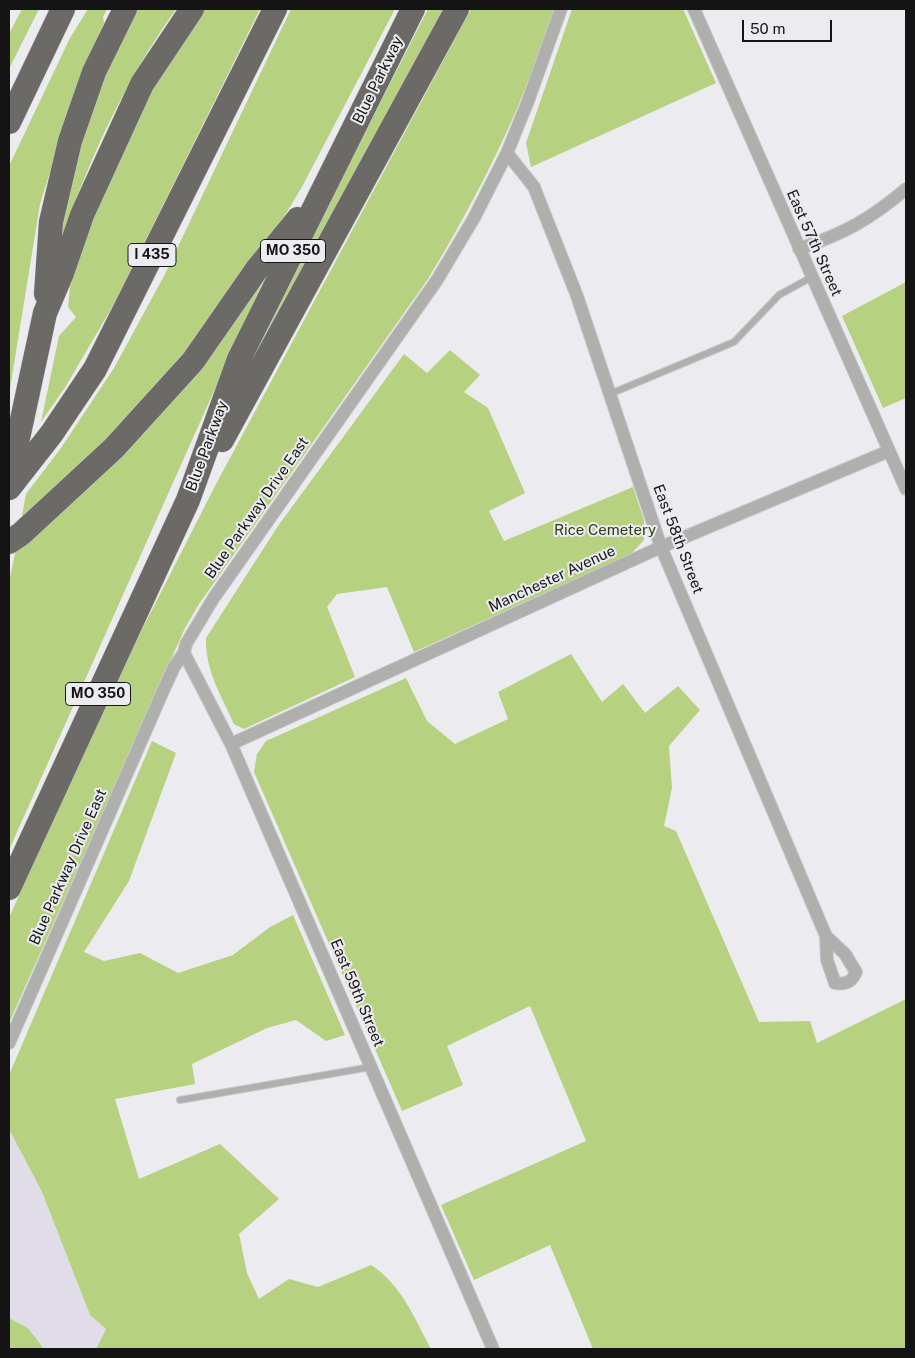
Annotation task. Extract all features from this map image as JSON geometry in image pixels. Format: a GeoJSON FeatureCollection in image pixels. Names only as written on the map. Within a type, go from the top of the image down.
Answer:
{"type":"FeatureCollection","features":[{"type":"Feature","properties":{"kind":"highway"},"geometry":{"type":"LineString","coordinates":[[9,122],[62,9]]}},
{"type":"Feature","properties":{"kind":"highway"},"geometry":{"type":"LineString","coordinates":[[9,480],[45,313],[51,222],[70,141],[94,72],[125,9]]}},
{"type":"Feature","properties":{"kind":"highway"},"geometry":{"type":"LineString","coordinates":[[45,313],[62,273],[82,214],[139,92],[192,9]]}},
{"type":"Feature","properties":{"kind":"highway","name":"I 435"},"geometry":{"type":"LineString","coordinates":[[9,488],[52,433],[95,369],[275,9]]}},
{"type":"Feature","properties":{"kind":"highway","name":"Blue Parkway"},"geometry":{"type":"LineString","coordinates":[[9,888],[188,500],[239,359],[413,9]]}},
{"type":"Feature","properties":{"kind":"highway"},"geometry":{"type":"LineString","coordinates":[[188,500],[285,328],[457,9]]}},
{"type":"Feature","properties":{"kind":"highway"},"geometry":{"type":"LineString","coordinates":[[9,542],[21,534],[114,448],[192,360],[257,269],[326,185]]}},
{"type":"Feature","properties":{"kind":"street","name":"Blue Parkway Drive East"},"geometry":{"type":"LineString","coordinates":[[9,1043],[163,691],[174,667],[184,653],[186,644],[213,599],[436,280],[474,218],[506,153],[528,101],[561,9]]}},
{"type":"Feature","properties":{"kind":"street","name":"East 57th Street"},"geometry":{"type":"LineString","coordinates":[[694,9],[906,489]]}},
{"type":"Feature","properties":{"kind":"street","name":"East 58th Street"},"geometry":{"type":"LineString","coordinates":[[506,153],[534,187],[577,296],[661,547],[826,936]]}},
{"type":"Feature","properties":{"kind":"street"},"geometry":{"type":"LineString","coordinates":[[799,249],[839,235],[876,214],[906,189]]}},
{"type":"Feature","properties":{"kind":"street","name":"Manchester Avenue"},"geometry":{"type":"LineString","coordinates":[[231,744],[661,547],[889,451]]}},
{"type":"Feature","properties":{"kind":"street","name":"East 59th Street"},"geometry":{"type":"LineString","coordinates":[[184,653],[231,744],[493,1349]]}},
{"type":"Feature","properties":{"kind":"lane"},"geometry":{"type":"LineString","coordinates":[[610,394],[734,342],[779,295],[812,277]]}},
{"type":"Feature","properties":{"kind":"lane"},"geometry":{"type":"LineString","coordinates":[[180,1100],[371,1067]]}},
{"type":"Feature","properties":{"kind":"shaded area"},"geometry":{"type":"Polygon","coordinates":[[[9,1129],[42,1192],[90,1315],[106,1329],[96,1349],[44,1349],[28,1328],[9,1318],[9,1129]]]}},
{"type":"Feature","properties":{"kind":"green space"},"geometry":{"type":"Polygon","coordinates":[[[22,9],[39,9],[9,69],[9,34],[22,9]]]}},
{"type":"Feature","properties":{"kind":"green space"},"geometry":{"type":"Polygon","coordinates":[[[88,9],[107,9],[103,17],[104,23],[78,81],[40,204],[9,395],[9,166],[70,38],[88,9]]]}},
{"type":"Feature","properties":{"kind":"green space"},"geometry":{"type":"Polygon","coordinates":[[[135,9],[176,9],[139,66],[108,126],[80,188],[57,252],[69,178],[104,74],[135,9]]]}},
{"type":"Feature","properties":{"kind":"green space"},"geometry":{"type":"Polygon","coordinates":[[[200,9],[260,9],[115,302],[66,386],[41,422],[59,336],[76,317],[68,307],[71,276],[95,206],[142,103],[200,9]]]}},
{"type":"Feature","properties":{"kind":"green space"},"geometry":{"type":"Polygon","coordinates":[[[291,9],[395,9],[303,185],[278,227],[186,354],[100,448],[21,521],[26,494],[61,448],[114,368],[165,274],[291,9]]]}},
{"type":"Feature","properties":{"kind":"green space"},"geometry":{"type":"Polygon","coordinates":[[[428,9],[446,9],[242,391],[248,363],[428,9]]]}},
{"type":"Feature","properties":{"kind":"green space"},"geometry":{"type":"Polygon","coordinates":[[[471,9],[554,9],[515,114],[483,181],[428,279],[199,604],[185,628],[9,1023],[9,918],[64,794],[122,669],[215,486],[471,9]]]}},
{"type":"Feature","properties":{"kind":"green space"},"geometry":{"type":"Polygon","coordinates":[[[572,9],[683,9],[716,83],[531,167],[526,143],[572,9]]]}},
{"type":"Feature","properties":{"kind":"green space"},"geometry":{"type":"Polygon","coordinates":[[[264,279],[9,850],[9,582],[16,549],[264,279]]]}},
{"type":"Feature","properties":{"kind":"green space"},"geometry":{"type":"Polygon","coordinates":[[[906,282],[906,398],[883,408],[842,316],[906,282]]]}},
{"type":"Feature","properties":{"kind":"green space","name":"Rice Cemetery"},"geometry":{"type":"Polygon","coordinates":[[[450,350],[480,375],[464,392],[488,408],[525,493],[489,511],[504,541],[633,487],[644,520],[644,540],[631,554],[414,652],[387,587],[337,594],[327,607],[355,677],[244,729],[234,724],[211,672],[206,650],[206,638],[278,526],[404,354],[427,373],[450,350]]]}},
{"type":"Feature","properties":{"kind":"green space"},"geometry":{"type":"Polygon","coordinates":[[[571,654],[602,702],[623,684],[645,713],[678,686],[700,710],[669,746],[672,788],[664,826],[676,831],[759,1022],[810,1021],[817,1043],[906,999],[906,1349],[593,1349],[550,1245],[474,1280],[441,1205],[586,1141],[530,1006],[447,1046],[463,1085],[402,1111],[254,772],[257,754],[266,741],[406,678],[427,721],[455,744],[508,719],[498,692],[571,654]]]}},
{"type":"Feature","properties":{"kind":"green space"},"geometry":{"type":"Polygon","coordinates":[[[152,741],[176,753],[129,881],[84,952],[104,961],[140,953],[178,973],[233,955],[270,927],[293,915],[345,1035],[326,1041],[296,1020],[267,1028],[192,1064],[195,1084],[115,1099],[139,1179],[220,1144],[279,1199],[239,1234],[247,1273],[259,1299],[289,1279],[318,1287],[371,1265],[382,1273],[399,1292],[431,1349],[96,1349],[106,1329],[90,1315],[42,1192],[9,1129],[9,1075],[152,741]]]}},
{"type":"Feature","properties":{"kind":"green space"},"geometry":{"type":"Polygon","coordinates":[[[9,1318],[28,1328],[44,1349],[9,1349],[9,1318]]]}}]}
